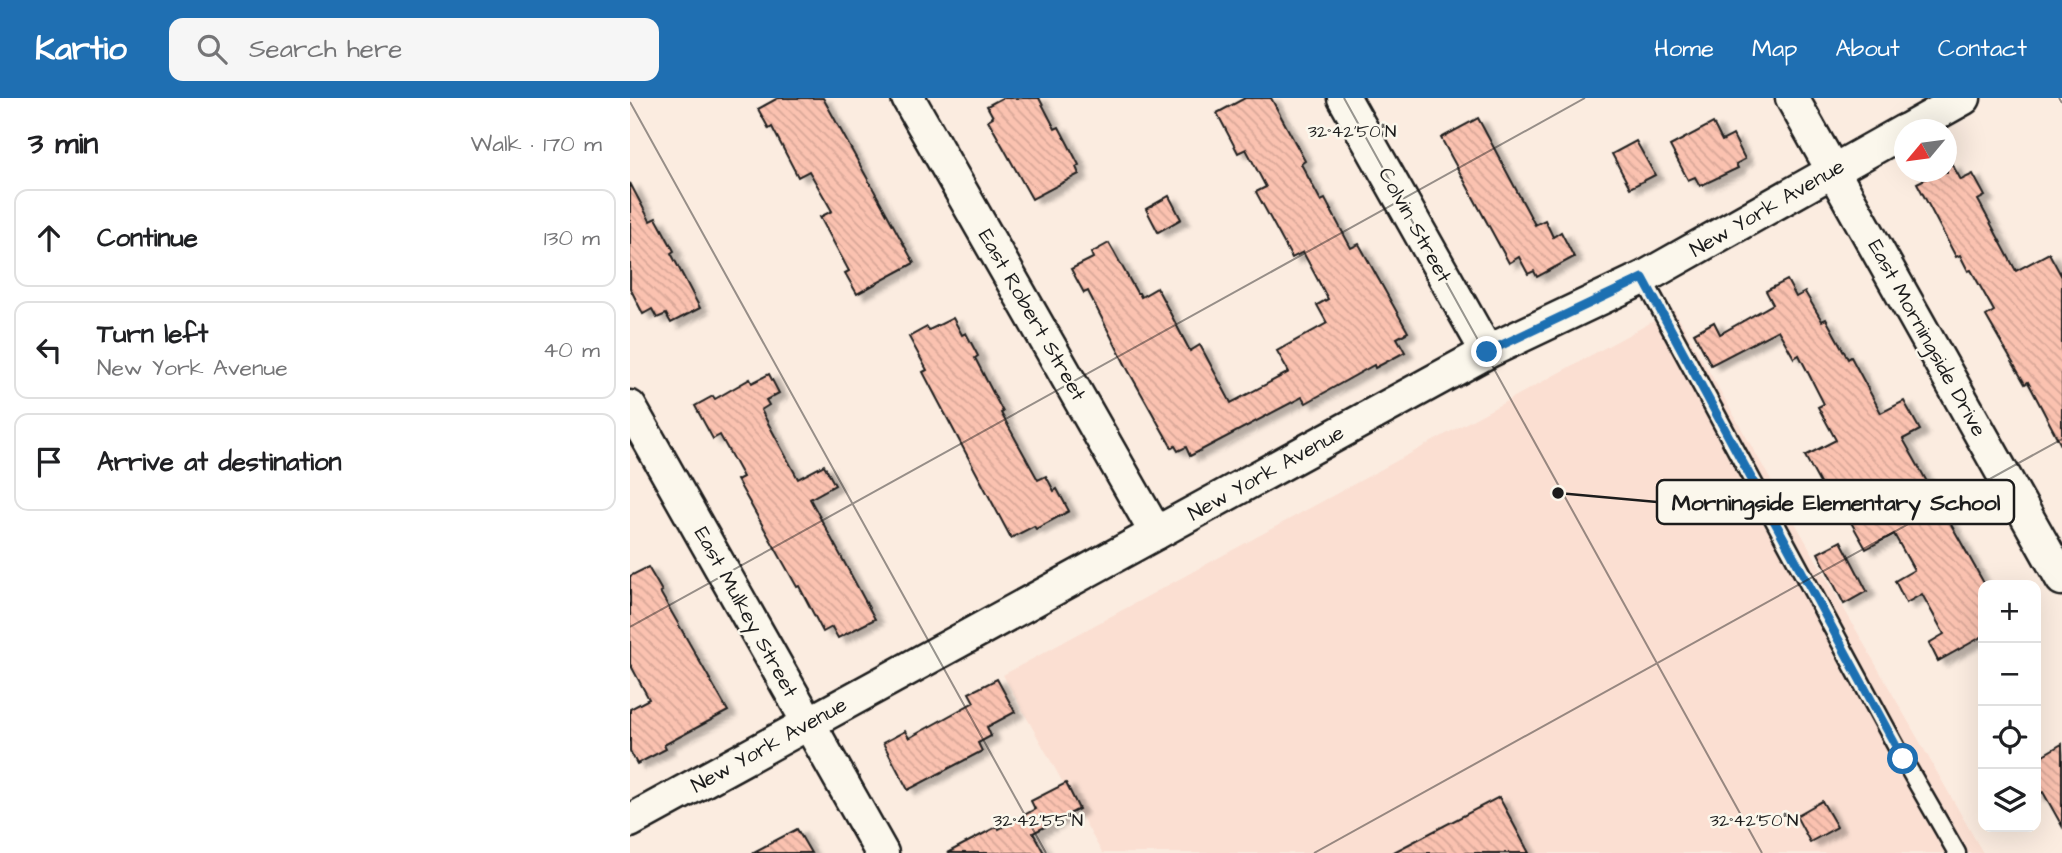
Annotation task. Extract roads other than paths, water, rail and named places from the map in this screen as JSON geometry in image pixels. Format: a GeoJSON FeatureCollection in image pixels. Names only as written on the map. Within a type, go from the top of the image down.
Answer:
{"type":"FeatureCollection","features":[{"type":"Feature","properties":{"kind":"street","name":"East Robert Street"},"geometry":{"type":"LineString","coordinates":[[908,98],[1156,533]]}},
{"type":"Feature","properties":{"kind":"street","name":"Colvin Street"},"geometry":{"type":"LineString","coordinates":[[1344,98],[1487,352]]}},
{"type":"Feature","properties":{"kind":"street","name":"East Morningside Drive"},"geometry":{"type":"LineString","coordinates":[[1792,98],[2062,579]]}},
{"type":"Feature","properties":{"kind":"street","name":"New York Avenue"},"geometry":{"type":"LineString","coordinates":[[1925,119],[1964,98]]}},
{"type":"Feature","properties":{"kind":"street","name":"New York Avenue"},"geometry":{"type":"LineString","coordinates":[[630,821],[1487,352],[1643,278],[1894,136]]}},
{"type":"Feature","properties":{"kind":"street","name":"East Mulkey Street"},"geometry":{"type":"LineString","coordinates":[[630,407],[882,853]]}},
{"type":"Feature","properties":{"kind":"lane"},"geometry":{"type":"LineString","coordinates":[[1643,278],[1957,853]]}},
{"type":"Feature","properties":{"kind":"place","name":"Morningside Elementary School"},"geometry":{"type":"Point","coordinates":[1558,493]}}]}
